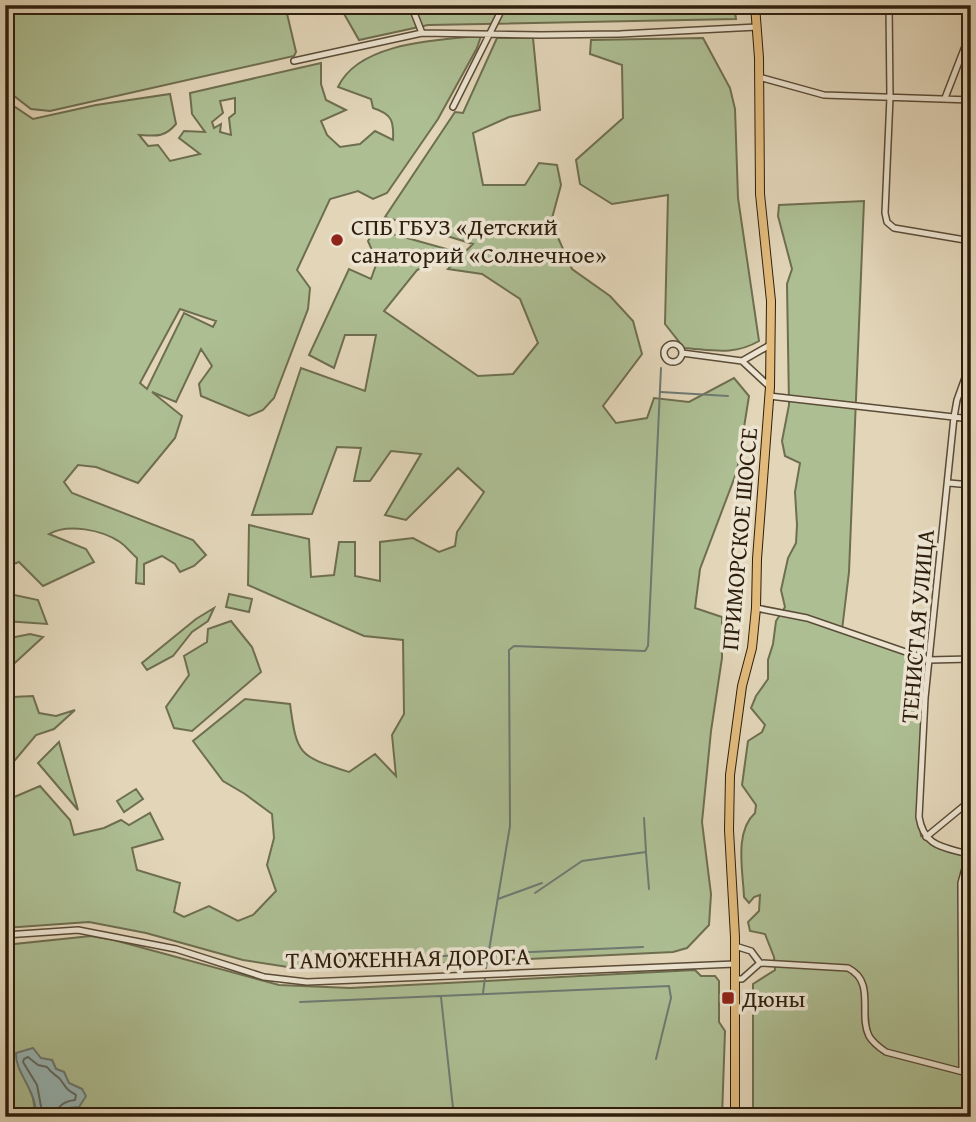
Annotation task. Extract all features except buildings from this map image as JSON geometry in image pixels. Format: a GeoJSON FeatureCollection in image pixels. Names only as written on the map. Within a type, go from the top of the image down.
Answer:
{"type":"FeatureCollection","features":[{"type":"Feature","properties":{"kind":"main road","name":"ПРИМОРСКОЕ ШОССЕ"},"geometry":{"type":"LineString","coordinates":[[735,1117],[735,946],[729,830],[730,775],[742,686],[752,648],[756,608],[769,392],[771,301],[759,164],[759,77],[755,5]]}},
{"type":"Feature","properties":{"kind":"street"},"geometry":{"type":"LineString","coordinates":[[411,5],[422,33]]}},
{"type":"Feature","properties":{"kind":"street"},"geometry":{"type":"LineString","coordinates":[[453,107],[504,5]]}},
{"type":"Feature","properties":{"kind":"street"},"geometry":{"type":"LineString","coordinates":[[890,5],[890,97],[885,214],[887,222],[894,228],[971,241]]}},
{"type":"Feature","properties":{"kind":"street"},"geometry":{"type":"LineString","coordinates":[[295,61],[422,33],[620,34],[757,27]]}},
{"type":"Feature","properties":{"kind":"street"},"geometry":{"type":"LineString","coordinates":[[945,98],[971,31]]}},
{"type":"Feature","properties":{"kind":"street"},"geometry":{"type":"LineString","coordinates":[[759,77],[824,95],[971,100]]}},
{"type":"Feature","properties":{"kind":"street"},"geometry":{"type":"LineString","coordinates":[[682,354],[742,361],[770,345]]}},
{"type":"Feature","properties":{"kind":"street"},"geometry":{"type":"LineString","coordinates":[[742,361],[769,392],[971,419]]}},
{"type":"Feature","properties":{"kind":"street","name":"ТЕНИСТАЯ УЛИЦА"},"geometry":{"type":"LineString","coordinates":[[926,837],[921,830],[919,817],[929,660],[954,417],[971,361]]}},
{"type":"Feature","properties":{"kind":"street"},"geometry":{"type":"LineString","coordinates":[[949,483],[971,485]]}},
{"type":"Feature","properties":{"kind":"street"},"geometry":{"type":"LineString","coordinates":[[756,608],[807,618],[929,660],[971,659]]}},
{"type":"Feature","properties":{"kind":"street"},"geometry":{"type":"LineString","coordinates":[[962,1071],[961,883],[970,855],[932,844],[926,837],[971,800]]}},
{"type":"Feature","properties":{"kind":"street","name":"ТАМОЖЕННАЯ ДОРОГА"},"geometry":{"type":"LineString","coordinates":[[5,935],[78,930],[176,949],[264,977],[307,982],[735,964]]}},
{"type":"Feature","properties":{"kind":"street"},"geometry":{"type":"LineString","coordinates":[[735,946],[751,951],[760,963]]}},
{"type":"Feature","properties":{"kind":"street"},"geometry":{"type":"LineString","coordinates":[[735,979],[742,979],[760,963],[848,968],[854,971],[864,989],[869,1035],[876,1044],[886,1052],[971,1074]]}},
{"type":"Feature","properties":{"kind":"green space"},"geometry":{"type":"Polygon","coordinates":[[[5,5],[285,5],[296,52],[294,56],[50,111],[31,109],[5,89],[5,5]]]}},
{"type":"Feature","properties":{"kind":"green space"},"geometry":{"type":"Polygon","coordinates":[[[339,5],[734,5],[736,19],[428,25],[359,40],[339,5]]]}},
{"type":"Feature","properties":{"kind":"green space"},"geometry":{"type":"Polygon","coordinates":[[[481,36],[438,119],[387,193],[373,199],[358,191],[330,199],[297,270],[310,288],[308,309],[274,398],[263,410],[249,416],[201,396],[199,384],[212,366],[201,349],[176,402],[152,392],[182,416],[175,438],[138,483],[96,467],[78,465],[64,482],[72,493],[193,540],[206,555],[194,566],[180,572],[175,564],[162,556],[144,564],[144,584],[136,583],[137,558],[122,544],[95,531],[66,529],[49,534],[86,549],[94,562],[43,586],[19,562],[5,567],[5,104],[33,119],[96,105],[170,94],[176,124],[168,132],[159,135],[139,135],[148,146],[158,145],[170,161],[200,154],[179,138],[184,131],[205,132],[192,114],[190,93],[321,63],[321,84],[326,100],[346,110],[321,121],[327,135],[340,147],[360,144],[375,131],[393,140],[390,119],[373,108],[371,99],[338,87],[348,72],[381,52],[401,46],[481,36]],[[235,98],[220,101],[223,113],[212,122],[214,128],[221,124],[220,132],[231,135],[229,118],[235,113],[235,98]],[[180,309],[140,383],[147,389],[184,313],[213,327],[216,321],[180,309]]]}},
{"type":"Feature","properties":{"kind":"green space"},"geometry":{"type":"Polygon","coordinates":[[[497,38],[533,38],[540,110],[509,117],[473,133],[483,185],[525,185],[539,163],[557,165],[561,185],[551,222],[572,269],[610,296],[633,321],[642,354],[603,406],[616,423],[647,418],[654,398],[689,402],[734,378],[749,396],[737,471],[700,569],[695,608],[722,617],[722,658],[702,822],[711,894],[709,925],[687,948],[673,952],[307,970],[243,960],[146,933],[89,922],[5,928],[5,801],[40,786],[70,820],[74,835],[104,828],[121,820],[129,825],[150,813],[163,839],[132,848],[137,870],[180,883],[174,912],[184,917],[209,906],[238,921],[253,915],[276,891],[267,865],[274,838],[272,814],[223,781],[193,741],[245,699],[290,704],[295,734],[303,752],[310,757],[349,772],[375,754],[396,776],[392,735],[404,714],[403,640],[364,636],[248,585],[249,525],[309,539],[311,577],[334,575],[339,542],[355,542],[355,576],[380,581],[380,542],[413,538],[439,552],[455,546],[457,532],[484,492],[458,468],[406,520],[385,515],[421,454],[391,451],[370,481],[354,481],[361,448],[337,447],[312,514],[252,515],[301,368],[365,391],[376,335],[345,335],[334,368],[309,355],[349,269],[371,279],[377,262],[368,241],[375,229],[457,252],[417,270],[384,311],[478,376],[513,374],[538,343],[520,299],[482,274],[448,269],[473,244],[385,217],[455,112],[463,113],[497,38]]]}},
{"type":"Feature","properties":{"kind":"green space"},"geometry":{"type":"Polygon","coordinates":[[[703,38],[730,88],[735,109],[738,198],[759,341],[731,350],[684,348],[665,324],[668,195],[612,204],[580,184],[576,160],[623,118],[622,65],[590,54],[591,40],[703,38]]]}},
{"type":"Feature","properties":{"kind":"green space"},"geometry":{"type":"Polygon","coordinates":[[[864,201],[849,572],[842,630],[925,659],[929,665],[919,817],[921,836],[932,843],[971,855],[971,1117],[753,1117],[753,984],[775,970],[774,957],[765,934],[750,931],[748,922],[759,911],[760,895],[749,903],[744,897],[742,841],[744,830],[755,813],[756,805],[742,785],[748,741],[762,732],[765,725],[751,708],[768,679],[768,660],[776,621],[785,607],[781,590],[788,558],[796,543],[795,492],[800,463],[785,456],[782,441],[789,405],[787,284],[792,269],[778,216],[779,205],[864,201]]]}},
{"type":"Feature","properties":{"kind":"green space"},"geometry":{"type":"Polygon","coordinates":[[[5,593],[38,600],[47,624],[5,621],[5,593]]]}},
{"type":"Feature","properties":{"kind":"green space"},"geometry":{"type":"Polygon","coordinates":[[[229,594],[252,599],[249,612],[226,607],[229,594]]]}},
{"type":"Feature","properties":{"kind":"green space"},"geometry":{"type":"Polygon","coordinates":[[[214,608],[208,621],[192,632],[173,656],[147,670],[142,663],[196,619],[214,608]]]}},
{"type":"Feature","properties":{"kind":"green space"},"geometry":{"type":"Polygon","coordinates":[[[231,621],[252,647],[261,672],[192,731],[174,728],[166,707],[189,675],[184,656],[207,642],[208,629],[231,621]]]}},
{"type":"Feature","properties":{"kind":"green space"},"geometry":{"type":"Polygon","coordinates":[[[30,634],[43,637],[5,672],[5,639],[30,634]]]}},
{"type":"Feature","properties":{"kind":"green space"},"geometry":{"type":"Polygon","coordinates":[[[5,687],[12,697],[33,696],[39,713],[56,716],[75,710],[54,729],[36,735],[5,772],[5,687]]]}},
{"type":"Feature","properties":{"kind":"green space"},"geometry":{"type":"Polygon","coordinates":[[[59,742],[78,810],[38,763],[59,742]]]}},
{"type":"Feature","properties":{"kind":"green space"},"geometry":{"type":"Polygon","coordinates":[[[136,789],[143,799],[124,812],[117,801],[136,789]]]}},
{"type":"Feature","properties":{"kind":"green space"},"geometry":{"type":"Polygon","coordinates":[[[91,936],[279,985],[350,988],[695,970],[701,976],[715,976],[719,981],[719,1022],[725,1031],[722,1117],[60,1117],[82,1089],[68,1083],[64,1072],[56,1069],[52,1060],[25,1078],[33,1098],[36,1117],[5,1117],[5,945],[91,936]]]}},
{"type":"Feature","properties":{"kind":"water"},"geometry":{"type":"Polygon","coordinates":[[[33,1048],[41,1058],[52,1060],[56,1069],[64,1072],[69,1083],[82,1089],[86,1096],[79,1107],[68,1108],[60,1117],[36,1117],[33,1098],[19,1068],[16,1053],[33,1048]]]}},
{"type":"Feature","properties":{"kind":"waterway"},"geometry":{"type":"LineString","coordinates":[[486,968],[510,826],[509,650],[514,646],[645,651],[648,646],[661,368]]}},
{"type":"Feature","properties":{"kind":"waterway"},"geometry":{"type":"LineString","coordinates":[[661,392],[728,396]]}},
{"type":"Feature","properties":{"kind":"waterway"},"geometry":{"type":"LineString","coordinates":[[535,893],[582,861],[646,852],[644,818]]}},
{"type":"Feature","properties":{"kind":"waterway"},"geometry":{"type":"LineString","coordinates":[[646,853],[649,889]]}},
{"type":"Feature","properties":{"kind":"waterway"},"geometry":{"type":"LineString","coordinates":[[498,899],[542,883]]}},
{"type":"Feature","properties":{"kind":"waterway"},"geometry":{"type":"LineString","coordinates":[[310,962],[643,947]]}},
{"type":"Feature","properties":{"kind":"waterway"},"geometry":{"type":"LineString","coordinates":[[483,993],[485,978]]}},
{"type":"Feature","properties":{"kind":"waterway"},"geometry":{"type":"LineString","coordinates":[[300,1002],[669,986],[671,998],[656,1059]]}},
{"type":"Feature","properties":{"kind":"waterway"},"geometry":{"type":"LineString","coordinates":[[441,997],[454,1117]]}},
{"type":"Feature","properties":{"kind":"place","name":"СПБ ГБУЗ «Детский санаторий «Солнечное»"},"geometry":{"type":"Point","coordinates":[337,240]}},
{"type":"Feature","properties":{"kind":"place","name":"Дюны"},"geometry":{"type":"Point","coordinates":[728,998]}}]}
